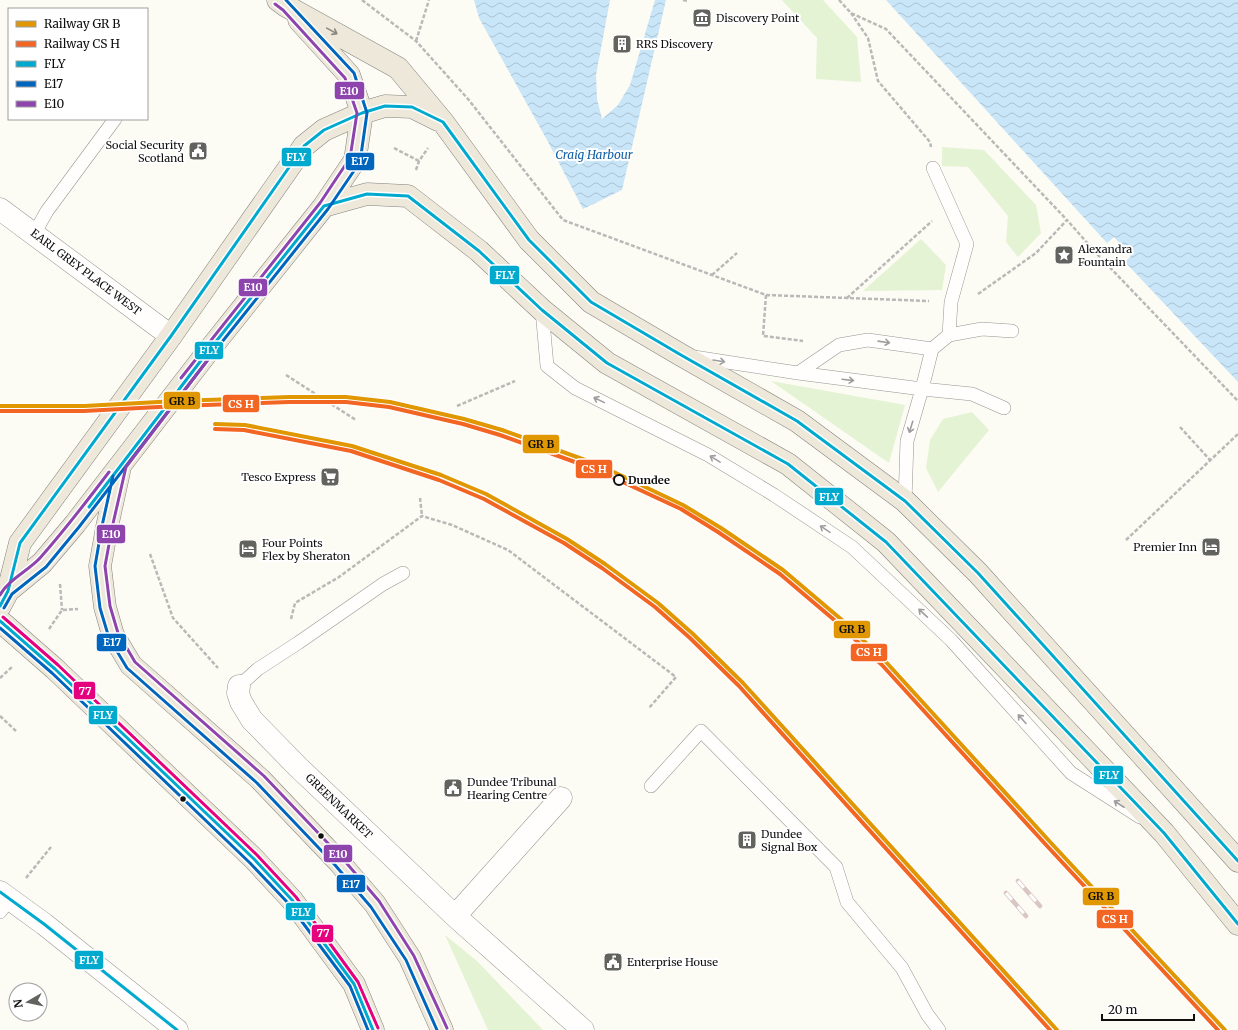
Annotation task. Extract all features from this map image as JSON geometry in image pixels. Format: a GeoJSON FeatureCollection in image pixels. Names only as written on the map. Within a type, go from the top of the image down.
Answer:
{"type":"FeatureCollection","features":[{"type":"Feature","properties":{"kind":"main road"},"geometry":{"type":"LineString","coordinates":[[4,598],[42,563],[75,524],[206,354],[324,206],[355,160],[362,113],[349,75],[282,3]]}},
{"type":"Feature","properties":{"kind":"main road"},"geometry":{"type":"LineString","coordinates":[[282,3],[398,68],[443,122],[529,240],[591,302],[797,421],[905,501],[978,573],[1238,861]]}},
{"type":"Feature","properties":{"kind":"main road"},"geometry":{"type":"LineString","coordinates":[[4,598],[20,543],[171,336],[304,146],[324,130],[362,113],[385,106],[412,107],[443,122]]}},
{"type":"Feature","properties":{"kind":"main road"},"geometry":{"type":"LineString","coordinates":[[324,206],[367,194],[408,196],[479,251],[542,310],[607,364],[788,464],[886,542],[1164,833],[1238,924]]}},
{"type":"Feature","properties":{"kind":"main road"},"geometry":{"type":"LineString","coordinates":[[121,465],[106,527],[100,566],[105,607],[113,635],[131,665],[260,779],[340,862],[375,904],[410,958],[442,1030]]}},
{"type":"Feature","properties":{"kind":"main road"},"geometry":{"type":"LineString","coordinates":[[0,621],[60,674],[254,859],[292,900],[354,984],[373,1030]]}},
{"type":"Feature","properties":{"kind":"street","name":"EARL GREY PLACE WEST"},"geometry":{"type":"LineString","coordinates":[[0,209],[171,336]]}},
{"type":"Feature","properties":{"kind":"street","name":"GREENMARKET"},"geometry":{"type":"LineString","coordinates":[[239,686],[238,693],[241,702],[252,720],[304,772],[455,916],[583,1030]]}},
{"type":"Feature","properties":{"kind":"street"},"geometry":{"type":"LineString","coordinates":[[455,916],[561,798]]}},
{"type":"Feature","properties":{"kind":"street"},"geometry":{"type":"LineString","coordinates":[[3,901],[44,924],[175,1029]]}},
{"type":"Feature","properties":{"kind":"lane"},"geometry":{"type":"LineString","coordinates":[[34,234],[47,211],[114,120]]}},
{"type":"Feature","properties":{"kind":"lane"},"geometry":{"type":"LineString","coordinates":[[933,168],[967,244],[951,302],[949,335]]}},
{"type":"Feature","properties":{"kind":"lane"},"geometry":{"type":"LineString","coordinates":[[542,310],[547,366],[575,388],[708,455],[774,495],[852,547],[951,640],[1071,773],[1164,833]]}},
{"type":"Feature","properties":{"kind":"lane"},"geometry":{"type":"LineString","coordinates":[[905,501],[907,441],[932,349],[949,335],[982,329],[1012,331]]}},
{"type":"Feature","properties":{"kind":"lane"},"geometry":{"type":"LineString","coordinates":[[798,374],[839,345],[868,340],[932,349]]}},
{"type":"Feature","properties":{"kind":"lane"},"geometry":{"type":"LineString","coordinates":[[681,355],[798,374],[972,394],[1004,408]]}},
{"type":"Feature","properties":{"kind":"lane"},"geometry":{"type":"LineString","coordinates":[[239,686],[258,668],[298,643],[383,584],[403,573]]}},
{"type":"Feature","properties":{"kind":"lane"},"geometry":{"type":"LineString","coordinates":[[651,786],[701,731],[836,867],[847,902],[902,968],[927,1014],[939,1030]]}},
{"type":"Feature","properties":{"kind":"path"},"geometry":{"type":"LineString","coordinates":[[416,41],[429,0]]}},
{"type":"Feature","properties":{"kind":"path"},"geometry":{"type":"LineString","coordinates":[[683,0],[689,1]]}},
{"type":"Feature","properties":{"kind":"path"},"geometry":{"type":"LineString","coordinates":[[839,0],[851,13],[868,38],[878,81],[930,142],[933,168]]}},
{"type":"Feature","properties":{"kind":"path"},"geometry":{"type":"LineString","coordinates":[[851,13],[886,29],[1067,220],[1097,254],[1238,401]]}},
{"type":"Feature","properties":{"kind":"path"},"geometry":{"type":"LineString","coordinates":[[468,99],[563,220],[766,295],[951,302],[962,301],[979,293],[1036,253],[1067,220]]}},
{"type":"Feature","properties":{"kind":"path"},"geometry":{"type":"LineString","coordinates":[[416,173],[419,161],[430,144]]}},
{"type":"Feature","properties":{"kind":"path"},"geometry":{"type":"LineString","coordinates":[[394,148],[419,161]]}},
{"type":"Feature","properties":{"kind":"path"},"geometry":{"type":"LineString","coordinates":[[846,298],[950,206]]}},
{"type":"Feature","properties":{"kind":"path"},"geometry":{"type":"LineString","coordinates":[[712,275],[737,253]]}},
{"type":"Feature","properties":{"kind":"path"},"geometry":{"type":"LineString","coordinates":[[766,295],[763,336],[819,344],[839,345]]}},
{"type":"Feature","properties":{"kind":"path"},"geometry":{"type":"LineString","coordinates":[[286,375],[356,420]]}},
{"type":"Feature","properties":{"kind":"path"},"geometry":{"type":"LineString","coordinates":[[457,406],[515,381]]}},
{"type":"Feature","properties":{"kind":"path"},"geometry":{"type":"LineString","coordinates":[[1180,427],[1210,460]]}},
{"type":"Feature","properties":{"kind":"path"},"geometry":{"type":"LineString","coordinates":[[1126,540],[1238,434]]}},
{"type":"Feature","properties":{"kind":"path"},"geometry":{"type":"LineString","coordinates":[[420,498],[422,516]]}},
{"type":"Feature","properties":{"kind":"path"},"geometry":{"type":"LineString","coordinates":[[291,620],[295,603],[340,577],[422,516]]}},
{"type":"Feature","properties":{"kind":"path"},"geometry":{"type":"LineString","coordinates":[[422,516],[452,525],[508,550],[676,677],[649,708]]}},
{"type":"Feature","properties":{"kind":"path"},"geometry":{"type":"LineString","coordinates":[[150,554],[173,618],[228,678],[239,686]]}},
{"type":"Feature","properties":{"kind":"path"},"geometry":{"type":"LineString","coordinates":[[48,630],[62,610],[60,578]]}},
{"type":"Feature","properties":{"kind":"path"},"geometry":{"type":"LineString","coordinates":[[62,610],[79,609]]}},
{"type":"Feature","properties":{"kind":"path"},"geometry":{"type":"LineString","coordinates":[[0,678],[13,665]]}},
{"type":"Feature","properties":{"kind":"path"},"geometry":{"type":"LineString","coordinates":[[0,716],[16,731]]}},
{"type":"Feature","properties":{"kind":"path"},"geometry":{"type":"LineString","coordinates":[[3,901],[51,847]]}},
{"type":"Feature","properties":{"kind":"green space"},"geometry":{"type":"Polygon","coordinates":[[[782,0],[823,0],[857,37],[861,82],[816,79],[817,38],[782,0]]]}},
{"type":"Feature","properties":{"kind":"green space"},"geometry":{"type":"Polygon","coordinates":[[[942,147],[984,150],[1036,205],[1041,233],[1018,257],[1006,242],[1008,216],[968,167],[942,166],[942,147]]]}},
{"type":"Feature","properties":{"kind":"green space"},"geometry":{"type":"Polygon","coordinates":[[[921,239],[946,265],[942,290],[863,291],[921,239]]]}},
{"type":"Feature","properties":{"kind":"green space"},"geometry":{"type":"Polygon","coordinates":[[[771,381],[905,405],[889,463],[771,381]]]}},
{"type":"Feature","properties":{"kind":"green space"},"geometry":{"type":"Polygon","coordinates":[[[972,412],[989,430],[938,492],[926,468],[930,440],[943,419],[972,412]]]}},
{"type":"Feature","properties":{"kind":"green space"},"geometry":{"type":"Polygon","coordinates":[[[445,935],[477,961],[543,1030],[488,1030],[445,935]]]}},
{"type":"Feature","properties":{"kind":"water","name":"Craig Harbour"},"geometry":{"type":"Polygon","coordinates":[[[474,0],[610,0],[596,75],[597,99],[602,119],[618,105],[630,85],[655,0],[666,0],[622,190],[583,209],[547,140],[479,18],[474,0]]]}},
{"type":"Feature","properties":{"kind":"water"},"geometry":{"type":"Polygon","coordinates":[[[886,0],[1238,0],[1238,382],[1125,262],[1131,256],[1114,237],[1107,243],[886,0]]]}},
{"type":"Feature","properties":{"kind":"railway"},"geometry":{"type":"LineString","coordinates":[[1018,881],[1040,906]]}},
{"type":"Feature","properties":{"kind":"railway"},"geometry":{"type":"LineString","coordinates":[[1006,893],[1026,916]]}},
{"type":"Feature","properties":{"kind":"transit line","name":"E17"},"geometry":{"type":"LineString","coordinates":[[4,608],[12,594],[46,567],[79,527],[210,357],[328,209],[360,162],[367,113],[354,73],[286,0]]}},
{"type":"Feature","properties":{"kind":"transit line","name":"E10"},"geometry":{"type":"LineString","coordinates":[[181,378],[320,203],[350,158],[357,113],[345,78],[283,10],[275,4]]}},
{"type":"Feature","properties":{"kind":"transit line","name":"FLY"},"geometry":{"type":"LineString","coordinates":[[0,606],[8,591],[20,543],[171,336],[304,146],[324,130],[362,113],[385,106],[412,107],[443,122],[529,240],[591,302],[797,421],[905,501],[978,573],[1238,861]]}},
{"type":"Feature","properties":{"kind":"transit line","name":"FLY"},"geometry":{"type":"LineString","coordinates":[[89,507],[206,354],[324,206],[367,194],[408,196],[479,251],[542,310],[607,363],[788,464],[886,542],[1164,833],[1238,924]]}},
{"type":"Feature","properties":{"kind":"transit line","name":"E10"},"geometry":{"type":"LineString","coordinates":[[210,357],[126,467],[105,566],[110,606],[118,633],[135,662],[264,776],[343,859],[379,901],[414,956],[447,1028]]}},
{"type":"Feature","properties":{"kind":"transit line"},"geometry":{"type":"LineString","coordinates":[[0,406],[84,406],[289,397],[346,397],[390,402],[464,419],[502,430],[599,465],[683,505],[721,528],[783,570],[842,620],[886,662],[1052,844],[1225,1030]]}},
{"type":"Feature","properties":{"kind":"transit line"},"geometry":{"type":"LineString","coordinates":[[0,411],[84,411],[289,402],[346,402],[389,407],[463,424],[500,435],[597,470],[681,509],[780,574],[839,624],[882,665],[1218,1030]]}},
{"type":"Feature","properties":{"kind":"transit line"},"geometry":{"type":"LineString","coordinates":[[215,424],[245,425],[352,446],[441,475],[486,494],[567,539],[605,564],[658,603],[693,634],[743,683],[1057,1030]]}},
{"type":"Feature","properties":{"kind":"transit line"},"geometry":{"type":"LineString","coordinates":[[215,429],[244,430],[351,451],[439,480],[484,499],[564,543],[602,568],[655,607],[690,638],[739,686],[1050,1030]]}},
{"type":"Feature","properties":{"kind":"transit line","name":"E10"},"geometry":{"type":"LineString","coordinates":[[0,595],[8,584],[40,558],[67,527],[109,472]]}},
{"type":"Feature","properties":{"kind":"transit line","name":"E17"},"geometry":{"type":"LineString","coordinates":[[113,476],[95,566],[100,608],[109,638],[127,668],[257,783],[335,865],[371,907],[406,960],[437,1030]]}},
{"type":"Feature","properties":{"kind":"transit line","name":"77"},"geometry":{"type":"LineString","coordinates":[[3,617],[58,665],[257,855],[296,897],[358,982],[378,1028]]}},
{"type":"Feature","properties":{"kind":"transit line","name":"FLY"},"geometry":{"type":"LineString","coordinates":[[0,621],[55,669],[254,859],[292,900],[354,984],[373,1030]]}},
{"type":"Feature","properties":{"kind":"transit line","name":"E17"},"geometry":{"type":"LineString","coordinates":[[0,628],[52,673],[250,863],[288,903],[350,986],[368,1030]]}},
{"type":"Feature","properties":{"kind":"transit line","name":"FLY"},"geometry":{"type":"LineString","coordinates":[[0,892],[44,924],[177,1030]]}},
{"type":"Feature","properties":{"kind":"place","name":"Discovery Point"},"geometry":{"type":"Point","coordinates":[702,18]}},
{"type":"Feature","properties":{"kind":"place","name":"RRS Discovery"},"geometry":{"type":"Point","coordinates":[622,44]}},
{"type":"Feature","properties":{"kind":"place","name":"Social Security Scotland"},"geometry":{"type":"Point","coordinates":[198,151]}},
{"type":"Feature","properties":{"kind":"place","name":"Alexandra Fountain"},"geometry":{"type":"Point","coordinates":[1064,255]}},
{"type":"Feature","properties":{"kind":"place","name":"Tesco Express"},"geometry":{"type":"Point","coordinates":[330,477]}},
{"type":"Feature","properties":{"kind":"place","name":"Dundee"},"geometry":{"type":"Point","coordinates":[619,480]}},
{"type":"Feature","properties":{"kind":"place","name":"Premier Inn"},"geometry":{"type":"Point","coordinates":[1211,547]}},
{"type":"Feature","properties":{"kind":"place","name":"Four Points Flex by Sheraton"},"geometry":{"type":"Point","coordinates":[248,549]}},
{"type":"Feature","properties":{"kind":"place","name":"Dundee Tribunal Hearing Centre"},"geometry":{"type":"Point","coordinates":[453,788]}},
{"type":"Feature","properties":{"kind":"place","name":"Dundee Signal Box"},"geometry":{"type":"Point","coordinates":[747,840]}},
{"type":"Feature","properties":{"kind":"place","name":"Enterprise House"},"geometry":{"type":"Point","coordinates":[613,962]}}]}
